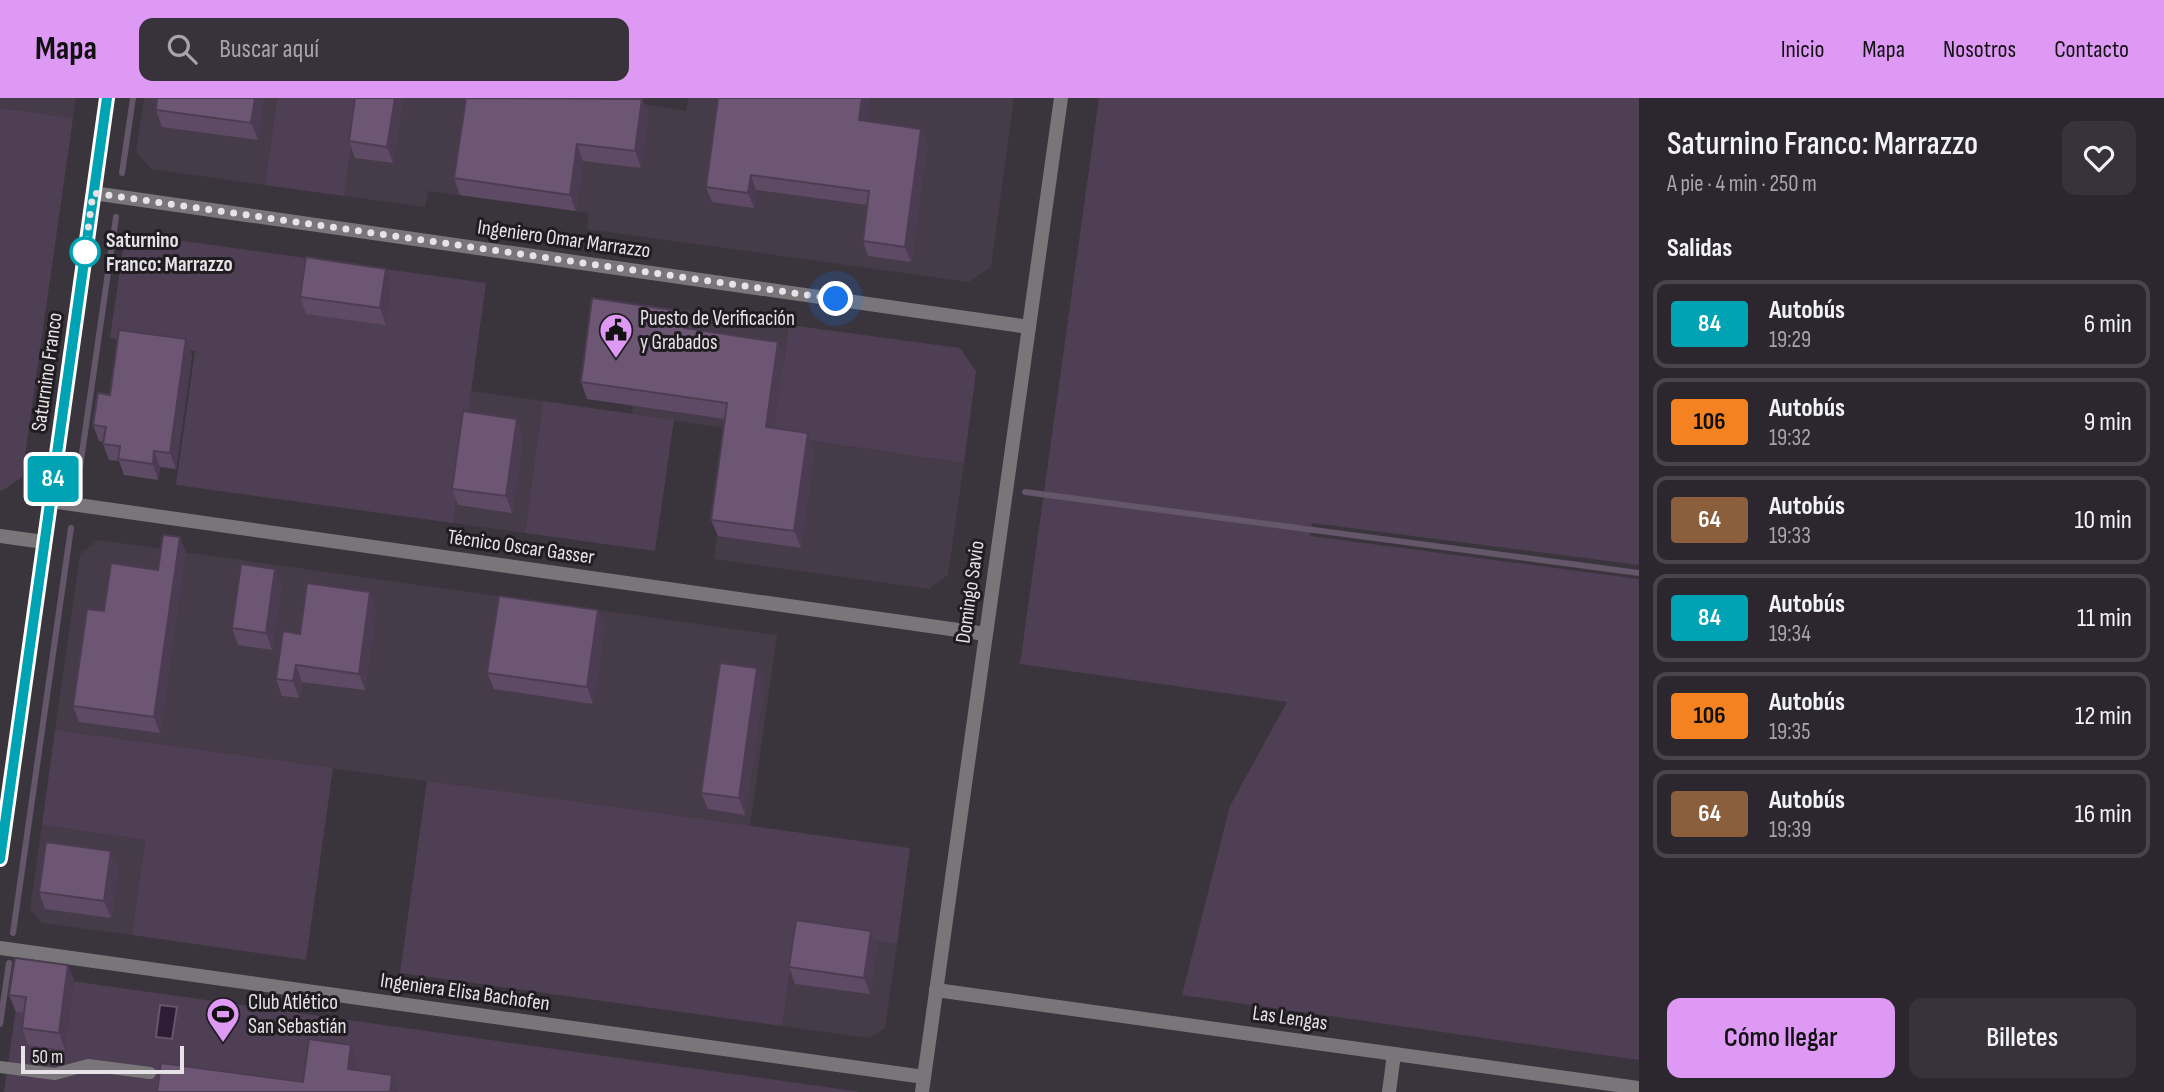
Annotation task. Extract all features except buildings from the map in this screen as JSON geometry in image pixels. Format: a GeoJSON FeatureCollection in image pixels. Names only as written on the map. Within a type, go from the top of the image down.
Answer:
{"type":"FeatureCollection","features":[{"type":"Feature","properties":{"kind":"street","name":"Saturnino Franco"},"geometry":{"type":"LineString","coordinates":[[0,859],[107,98]]}},
{"type":"Feature","properties":{"kind":"street","name":"Domingo Savio"},"geometry":{"type":"LineString","coordinates":[[923,1084],[1061,98]]}},
{"type":"Feature","properties":{"kind":"street","name":"Ingeniero Omar Marrazzo"},"geometry":{"type":"LineString","coordinates":[[93,193],[1029,327]]}},
{"type":"Feature","properties":{"kind":"street","name":"Técnico Oscar Gasser"},"geometry":{"type":"LineString","coordinates":[[50,501],[986,634]]}},
{"type":"Feature","properties":{"kind":"street"},"geometry":{"type":"LineString","coordinates":[[0,536],[44,542]]}},
{"type":"Feature","properties":{"kind":"street","name":"Ingeniera Elisa Bachofen"},"geometry":{"type":"LineString","coordinates":[[0,948],[923,1084]]}},
{"type":"Feature","properties":{"kind":"street","name":"Las Lengas"},"geometry":{"type":"LineString","coordinates":[[936,990],[1639,1088]]}},
{"type":"Feature","properties":{"kind":"street"},"geometry":{"type":"LineString","coordinates":[[1389,1092],[1394,1054]]}},
{"type":"Feature","properties":{"kind":"lane"},"geometry":{"type":"LineString","coordinates":[[0,1067],[55,1074],[89,1065],[150,1073]]}},
{"type":"Feature","properties":{"kind":"shaded area"},"geometry":{"type":"Polygon","coordinates":[[[0,98],[76,98],[73,118],[0,108],[0,98]]]}},
{"type":"Feature","properties":{"kind":"shaded area"},"geometry":{"type":"Polygon","coordinates":[[[144,98],[277,98],[265,185],[151,169],[136,152],[144,98]]]}},
{"type":"Feature","properties":{"kind":"shaded area"},"geometry":{"type":"Polygon","coordinates":[[[277,98],[358,98],[344,196],[265,185],[277,98]]]}},
{"type":"Feature","properties":{"kind":"shaded area"},"geometry":{"type":"Polygon","coordinates":[[[358,98],[606,98],[686,111],[688,98],[1014,98],[991,267],[969,282],[587,229],[589,213],[428,191],[425,207],[344,196],[358,98]]]}},
{"type":"Feature","properties":{"kind":"shaded area"},"geometry":{"type":"Polygon","coordinates":[[[1099,98],[1639,98],[1639,565],[1312,523],[1310,536],[1639,579],[1639,1060],[1182,995],[1230,806],[1287,702],[1020,664],[1099,98]]]}},
{"type":"Feature","properties":{"kind":"shaded area"},"geometry":{"type":"Polygon","coordinates":[[[0,108],[73,118],[22,477],[2,491],[0,490],[0,108]]]}},
{"type":"Feature","properties":{"kind":"shaded area"},"geometry":{"type":"Polygon","coordinates":[[[140,235],[486,283],[453,523],[176,485],[195,351],[110,338],[123,248],[140,235]]]}},
{"type":"Feature","properties":{"kind":"shaded area"},"geometry":{"type":"Polygon","coordinates":[[[648,305],[789,325],[773,435],[964,463],[948,575],[929,589],[714,559],[732,429],[632,414],[648,305]]]}},
{"type":"Feature","properties":{"kind":"shaded area"},"geometry":{"type":"Polygon","coordinates":[[[789,325],[960,348],[976,371],[964,463],[773,435],[789,325]]]}},
{"type":"Feature","properties":{"kind":"shaded area"},"geometry":{"type":"Polygon","coordinates":[[[471,391],[543,401],[525,533],[453,523],[471,391]]]}},
{"type":"Feature","properties":{"kind":"shaded area"},"geometry":{"type":"Polygon","coordinates":[[[543,401],[674,420],[655,551],[525,533],[543,401]]]}},
{"type":"Feature","properties":{"kind":"shaded area"},"geometry":{"type":"Polygon","coordinates":[[[98,540],[777,635],[750,826],[55,730],[80,554],[98,540]]]}},
{"type":"Feature","properties":{"kind":"shaded area"},"geometry":{"type":"Polygon","coordinates":[[[55,730],[333,768],[306,960],[132,935],[145,840],[42,825],[55,730]]]}},
{"type":"Feature","properties":{"kind":"shaded area"},"geometry":{"type":"Polygon","coordinates":[[[427,781],[910,848],[897,944],[796,931],[782,1026],[400,973],[427,781]]]}},
{"type":"Feature","properties":{"kind":"shaded area"},"geometry":{"type":"Polygon","coordinates":[[[42,825],[145,840],[132,935],[42,923],[30,909],[42,825]]]}},
{"type":"Feature","properties":{"kind":"shaded area"},"geometry":{"type":"Polygon","coordinates":[[[796,931],[897,944],[885,1028],[869,1038],[782,1026],[796,931]]]}},
{"type":"Feature","properties":{"kind":"shaded area","name":"Club Atlético San Sebastián"},"geometry":{"type":"Polygon","coordinates":[[[21,974],[861,1092],[4,1092],[21,974]]]}},
{"type":"Feature","properties":{"kind":"shaded area"},"geometry":{"type":"Polygon","coordinates":[[[160,1005],[177,1007],[172,1039],[156,1037],[160,1005]]]}},
{"type":"Feature","properties":{"kind":"waterway"},"geometry":{"type":"LineString","coordinates":[[122,173],[133,98]]}},
{"type":"Feature","properties":{"kind":"waterway"},"geometry":{"type":"LineString","coordinates":[[78,481],[116,217]]}},
{"type":"Feature","properties":{"kind":"waterway"},"geometry":{"type":"LineString","coordinates":[[1025,492],[1639,573]]}},
{"type":"Feature","properties":{"kind":"waterway"},"geometry":{"type":"LineString","coordinates":[[13,933],[71,528]]}},
{"type":"Feature","properties":{"kind":"waterway"},"geometry":{"type":"LineString","coordinates":[[0,1024],[9,963]]}},
{"type":"Feature","properties":{"kind":"bus line","name":"84"},"geometry":{"type":"LineString","coordinates":[[0,859],[107,98]]}},
{"type":"Feature","properties":{"kind":"place","name":"Saturnino Franco: Marrazzo"},"geometry":{"type":"Point","coordinates":[85,252]}},
{"type":"Feature","properties":{"kind":"place","name":"Puesto de Verificación y Grabados"},"geometry":{"type":"Point","coordinates":[616,360]}},
{"type":"Feature","properties":{"kind":"place","name":"Club Atlético San Sebastián"},"geometry":{"type":"Point","coordinates":[223,1044]}},
{"type":"Feature","properties":{"kind":"route"},"geometry":{"type":"LineString","coordinates":[[85,252],[93,193],[836,299]]}}]}
